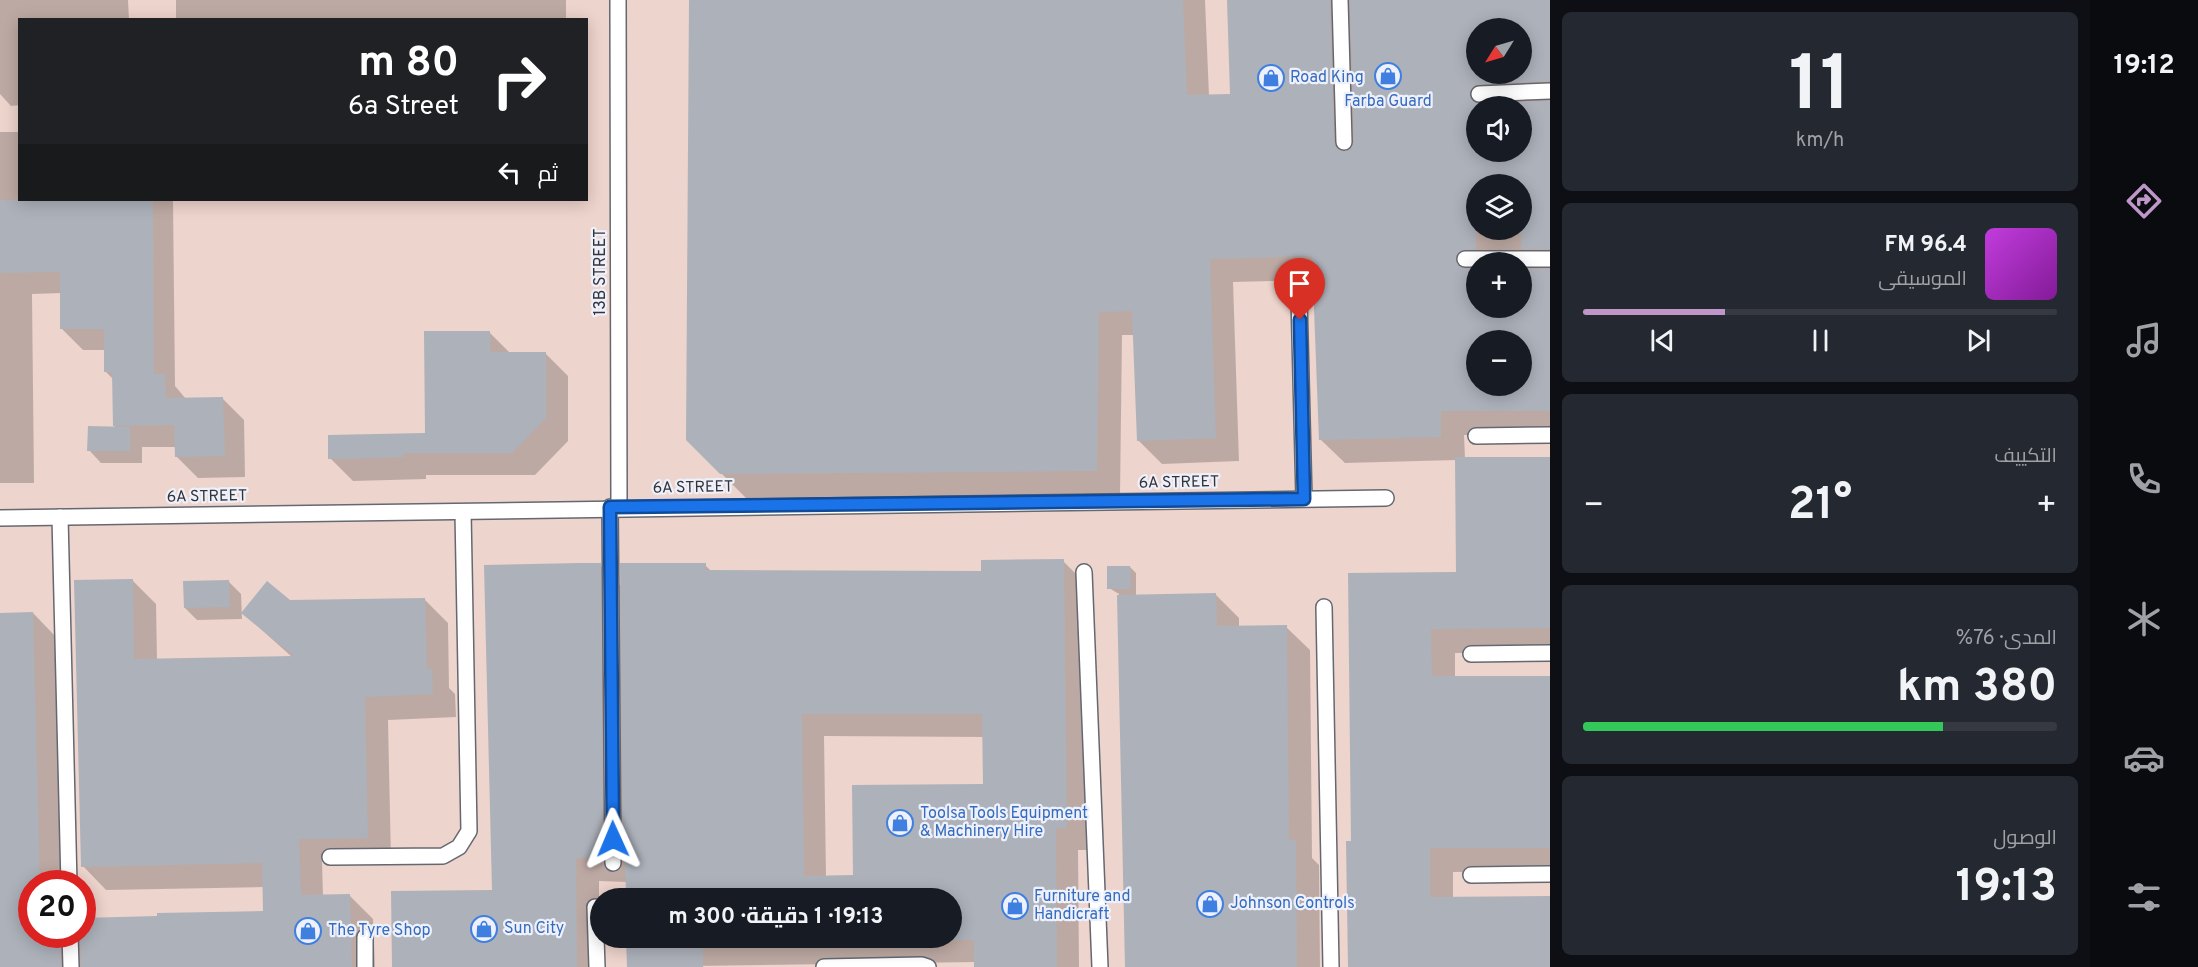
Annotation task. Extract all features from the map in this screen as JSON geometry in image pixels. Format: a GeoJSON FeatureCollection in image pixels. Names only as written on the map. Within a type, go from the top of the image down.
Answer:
{"type":"FeatureCollection","features":[{"type":"Feature","properties":{"kind":"lane","name":"13B STREET"},"geometry":{"type":"LineString","coordinates":[[613,863],[618,0]]}},
{"type":"Feature","properties":{"kind":"lane"},"geometry":{"type":"LineString","coordinates":[[1340,0],[1344,142]]}},
{"type":"Feature","properties":{"kind":"lane"},"geometry":{"type":"LineString","coordinates":[[1479,94],[1550,91]]}},
{"type":"Feature","properties":{"kind":"lane"},"geometry":{"type":"LineString","coordinates":[[1465,260],[1550,258]]}},
{"type":"Feature","properties":{"kind":"lane"},"geometry":{"type":"LineString","coordinates":[[1299,297],[1304,499]]}},
{"type":"Feature","properties":{"kind":"lane"},"geometry":{"type":"LineString","coordinates":[[1476,436],[1550,435]]}},
{"type":"Feature","properties":{"kind":"lane","name":"6A STREET"},"geometry":{"type":"LineString","coordinates":[[0,518],[463,512],[615,507],[1386,498]]}},
{"type":"Feature","properties":{"kind":"lane"},"geometry":{"type":"LineString","coordinates":[[330,857],[443,856],[459,847],[469,831],[463,512]]}},
{"type":"Feature","properties":{"kind":"lane"},"geometry":{"type":"LineString","coordinates":[[60,517],[69,870]]}},
{"type":"Feature","properties":{"kind":"lane"},"geometry":{"type":"LineString","coordinates":[[1084,572],[1100,967]]}},
{"type":"Feature","properties":{"kind":"lane"},"geometry":{"type":"LineString","coordinates":[[1324,607],[1331,967]]}},
{"type":"Feature","properties":{"kind":"lane"},"geometry":{"type":"LineString","coordinates":[[1471,654],[1550,653]]}},
{"type":"Feature","properties":{"kind":"lane"},"geometry":{"type":"LineString","coordinates":[[1472,875],[1550,874]]}},
{"type":"Feature","properties":{"kind":"lane"},"geometry":{"type":"LineString","coordinates":[[365,937],[365,967]]}},
{"type":"Feature","properties":{"kind":"lane"},"geometry":{"type":"LineString","coordinates":[[70,948],[71,967]]}},
{"type":"Feature","properties":{"kind":"lane"},"geometry":{"type":"LineString","coordinates":[[596,948],[597,967]]}},
{"type":"Feature","properties":{"kind":"lane"},"geometry":{"type":"LineString","coordinates":[[824,967],[922,965],[928,967]]}},
{"type":"Feature","properties":{"kind":"shaded area"},"geometry":{"type":"Polygon","coordinates":[[[0,0],[1550,0],[1550,967],[0,967],[0,0]]]}},
{"type":"Feature","properties":{"kind":"building"},"geometry":{"type":"Polygon","coordinates":[[[689,0],[1183,0],[1187,95],[1230,94],[1227,0],[1330,0],[1334,142],[1336,148],[1344,152],[1350,150],[1354,142],[1350,0],[1550,0],[1550,81],[1532,82],[1532,18],[1466,18],[1466,84],[1479,84],[1473,86],[1470,96],[1466,96],[1466,162],[1532,162],[1532,102],[1550,101],[1550,249],[1521,249],[1521,240],[1532,240],[1532,174],[1466,174],[1466,240],[1476,240],[1476,249],[1461,250],[1455,258],[1461,268],[1466,268],[1466,318],[1532,318],[1532,269],[1550,269],[1550,411],[1441,411],[1441,437],[1319,440],[1312,256],[1210,259],[1216,438],[1137,441],[1132,311],[1099,312],[1097,471],[720,474],[686,440],[689,0]]]}},
{"type":"Feature","properties":{"kind":"building"},"geometry":{"type":"Polygon","coordinates":[[[0,200],[153,201],[154,374],[165,374],[166,398],[223,397],[225,456],[175,457],[174,425],[113,426],[112,372],[104,372],[104,329],[60,329],[60,272],[0,273],[0,200]]]}},
{"type":"Feature","properties":{"kind":"building"},"geometry":{"type":"Polygon","coordinates":[[[424,331],[490,331],[490,352],[546,352],[546,418],[512,453],[404,453],[404,457],[328,459],[328,435],[425,433],[424,331]]]}},
{"type":"Feature","properties":{"kind":"building"},"geometry":{"type":"Polygon","coordinates":[[[88,426],[130,427],[130,451],[87,451],[88,426]]]}},
{"type":"Feature","properties":{"kind":"building"},"geometry":{"type":"Polygon","coordinates":[[[1455,457],[1550,457],[1550,628],[1431,629],[1432,676],[1550,676],[1550,848],[1430,848],[1430,897],[1550,896],[1550,967],[1348,967],[1346,841],[1351,841],[1348,573],[1456,572],[1455,457]]]}},
{"type":"Feature","properties":{"kind":"building"},"geometry":{"type":"Polygon","coordinates":[[[1064,559],[1067,828],[1056,828],[1057,967],[974,967],[974,940],[962,940],[962,888],[626,888],[625,859],[623,859],[620,563],[706,563],[706,570],[981,571],[981,560],[1064,559]],[[802,714],[804,876],[853,875],[852,785],[983,784],[982,714],[802,714]]]}},
{"type":"Feature","properties":{"kind":"building"},"geometry":{"type":"Polygon","coordinates":[[[601,563],[603,859],[576,858],[577,967],[392,967],[391,891],[492,890],[484,565],[601,563]]]}},
{"type":"Feature","properties":{"kind":"building"},"geometry":{"type":"Polygon","coordinates":[[[1107,566],[1130,566],[1131,589],[1107,589],[1107,566]]]}},
{"type":"Feature","properties":{"kind":"building"},"geometry":{"type":"Polygon","coordinates":[[[133,579],[134,659],[294,656],[241,613],[267,581],[290,600],[425,598],[427,669],[432,669],[433,694],[365,697],[368,838],[299,839],[301,895],[350,894],[352,967],[81,967],[80,948],[96,948],[96,918],[157,916],[157,913],[263,911],[262,863],[81,867],[74,580],[133,579]]]}},
{"type":"Feature","properties":{"kind":"building"},"geometry":{"type":"Polygon","coordinates":[[[229,580],[230,607],[184,608],[183,581],[229,580]]]}},
{"type":"Feature","properties":{"kind":"building"},"geometry":{"type":"Polygon","coordinates":[[[1216,593],[1217,626],[1287,625],[1289,840],[1296,840],[1297,967],[1125,967],[1117,595],[1216,593]]]}},
{"type":"Feature","properties":{"kind":"building"},"geometry":{"type":"Polygon","coordinates":[[[33,612],[40,870],[18,870],[18,948],[60,948],[61,967],[0,967],[0,613],[33,612]]]}},
{"type":"Feature","properties":{"kind":"building"},"geometry":{"type":"Polygon","coordinates":[[[626,948],[703,948],[703,967],[627,967],[626,948]]]}},
{"type":"Feature","properties":{"kind":"place","name":"Farba Guard"},"geometry":{"type":"Point","coordinates":[1388,76]}},
{"type":"Feature","properties":{"kind":"place","name":"Road King"},"geometry":{"type":"Point","coordinates":[1271,78]}},
{"type":"Feature","properties":{"kind":"place","name":"Toolsa Tools Equipment & Machinery Hire"},"geometry":{"type":"Point","coordinates":[900,823]}},
{"type":"Feature","properties":{"kind":"place","name":"Johnson Controls"},"geometry":{"type":"Point","coordinates":[1210,904]}},
{"type":"Feature","properties":{"kind":"place","name":"Furniture and Handicraft"},"geometry":{"type":"Point","coordinates":[1015,906]}},
{"type":"Feature","properties":{"kind":"place","name":"Sun City"},"geometry":{"type":"Point","coordinates":[484,929]}},
{"type":"Feature","properties":{"kind":"place","name":"The Tyre Shop"},"geometry":{"type":"Point","coordinates":[308,931]}},
{"type":"Feature","properties":{"kind":"route"},"geometry":{"type":"LineString","coordinates":[[613,839],[610,507],[1304,499],[1300,320]]}}]}
